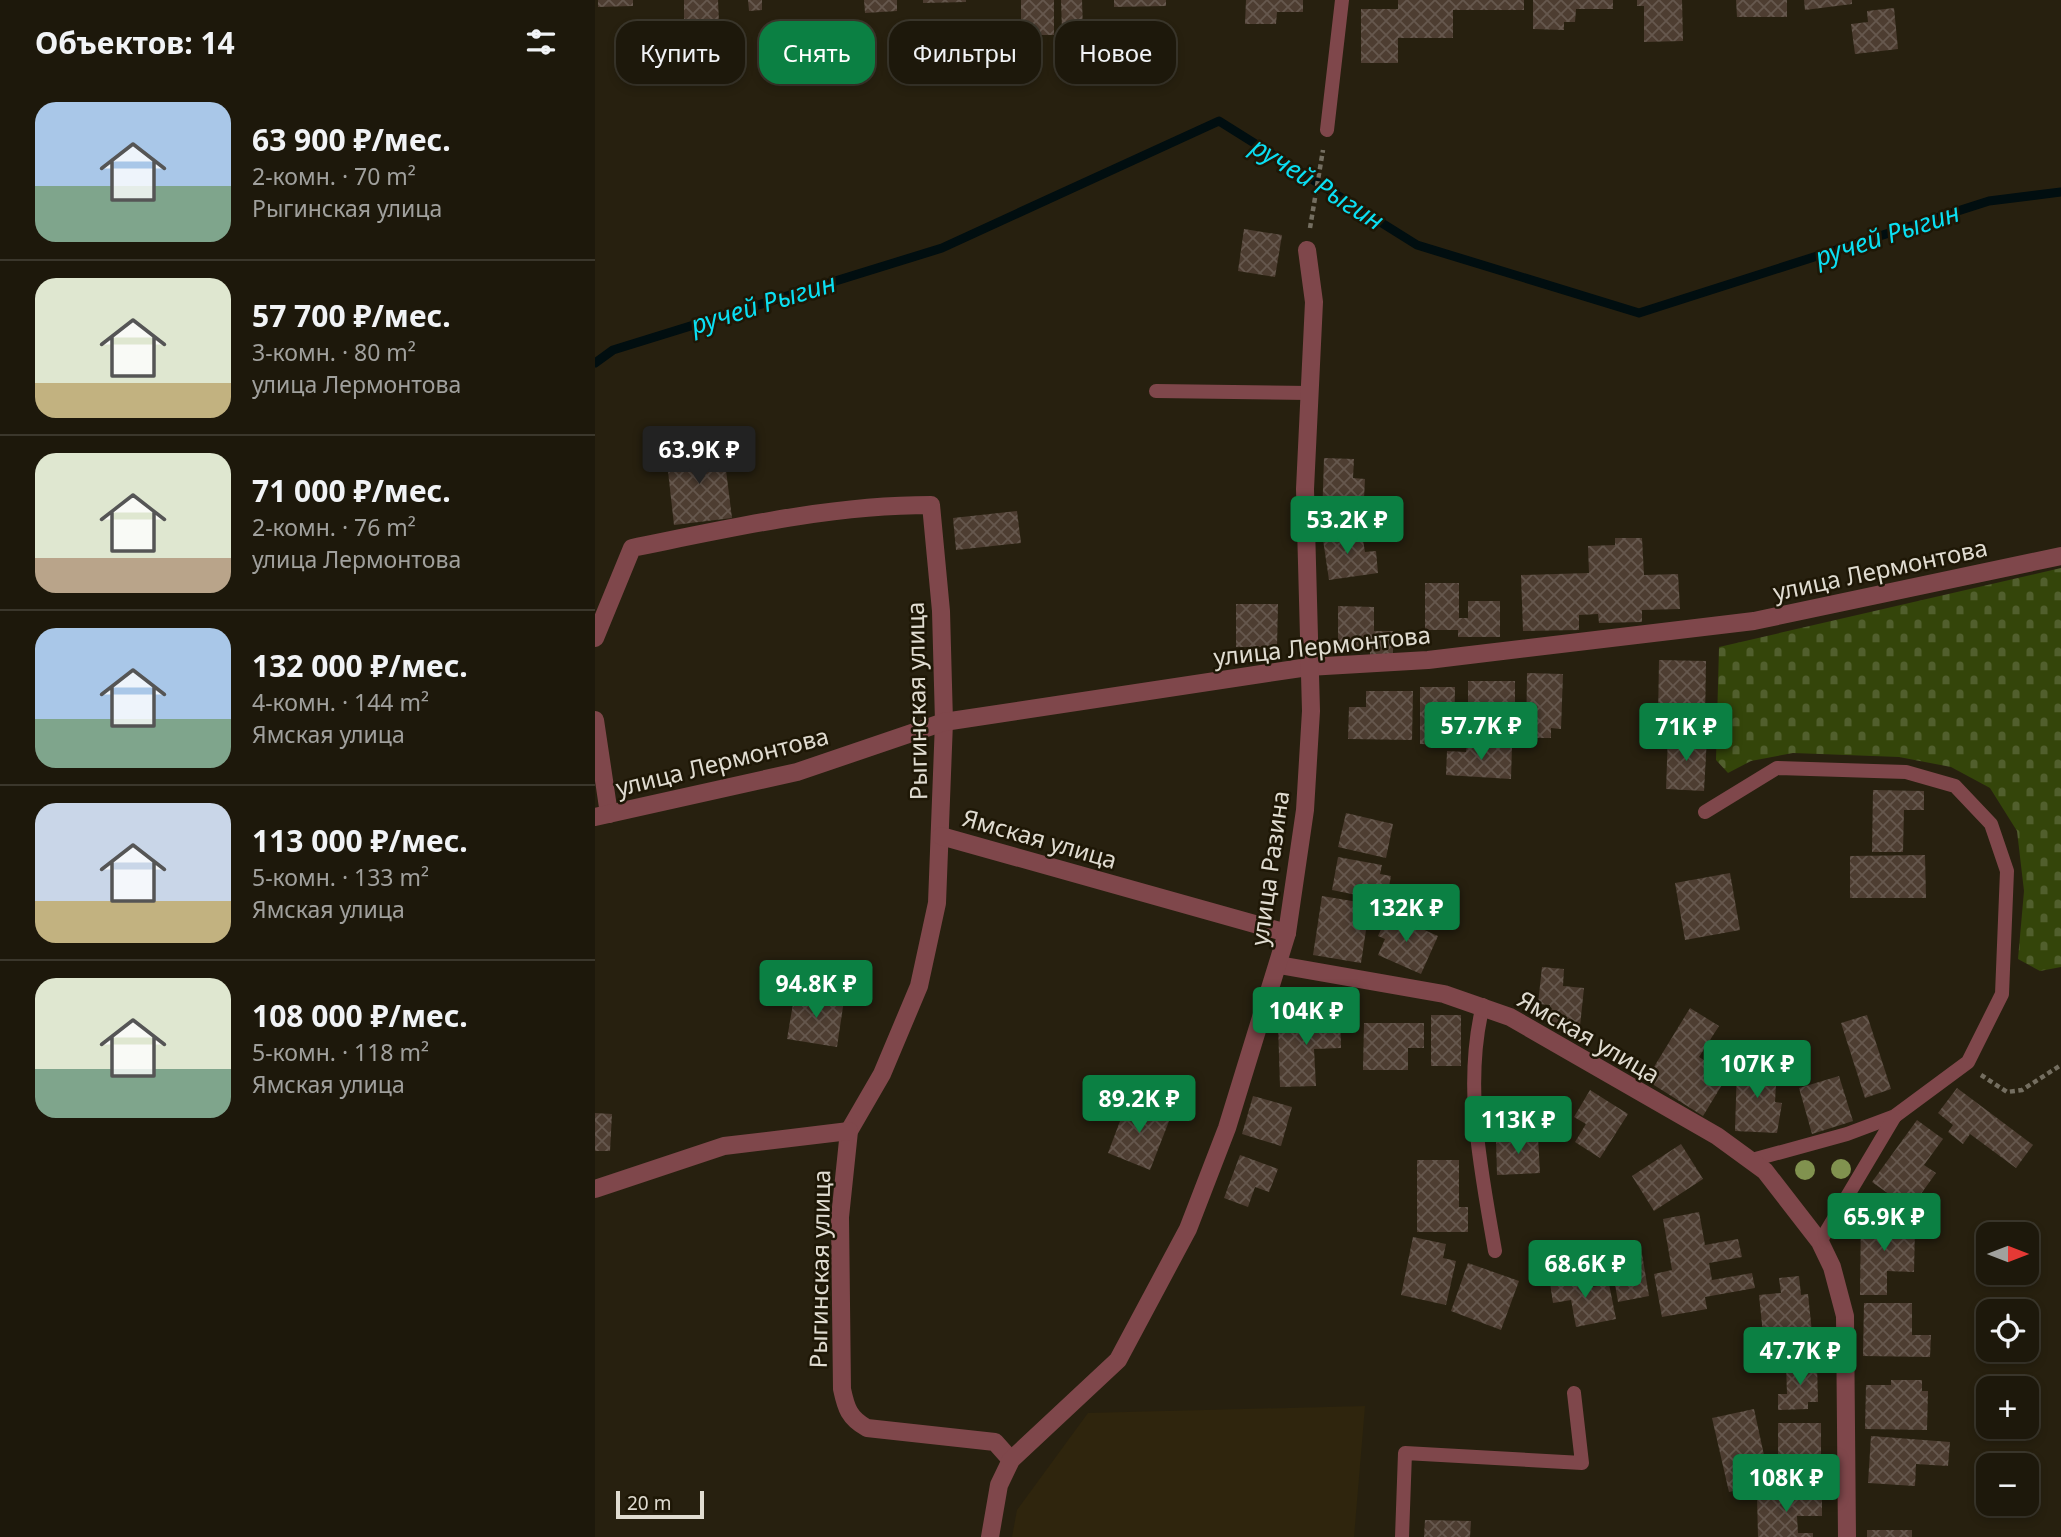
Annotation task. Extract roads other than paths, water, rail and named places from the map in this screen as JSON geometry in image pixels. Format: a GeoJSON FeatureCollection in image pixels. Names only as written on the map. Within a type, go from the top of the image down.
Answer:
{"type":"FeatureCollection","features":[{"type":"Feature","properties":{"kind":"street","name":"улица Разина"},"geometry":{"type":"LineString","coordinates":[[990,1537],[999,1485],[1011,1460],[1118,1360],[1193,1216],[1227,1128],[1287,933],[1305,810],[1311,710],[1305,489],[1314,302],[1307,250]]}},
{"type":"Feature","properties":{"kind":"street","name":"Рыгинская улица"},"geometry":{"type":"LineString","coordinates":[[595,638],[632,548],[790,517],[881,505],[931,505],[941,611],[944,722],[937,903],[919,986],[882,1074],[849,1131],[839,1217],[842,1389],[846,1409],[854,1421],[867,1428],[995,1442],[1011,1460]]}},
{"type":"Feature","properties":{"kind":"street","name":"улица Лермонтова"},"geometry":{"type":"LineString","coordinates":[[602,816],[797,772],[944,722],[1308,667],[1428,660],[1754,621],[2061,556]]}},
{"type":"Feature","properties":{"kind":"street"},"geometry":{"type":"LineString","coordinates":[[595,720],[602,816]]}},
{"type":"Feature","properties":{"kind":"street","name":"Ямская улица"},"geometry":{"type":"LineString","coordinates":[[941,836],[1287,933]]}},
{"type":"Feature","properties":{"kind":"street","name":"Ямская улица"},"geometry":{"type":"LineString","coordinates":[[1279,965],[1405,985],[1483,1005],[1541,1033],[1752,1160],[1784,1191],[1820,1242],[1832,1267],[1846,1316],[1847,1537]]}},
{"type":"Feature","properties":{"kind":"street"},"geometry":{"type":"LineString","coordinates":[[595,1189],[724,1146],[849,1131]]}},
{"type":"Feature","properties":{"kind":"lane"},"geometry":{"type":"LineString","coordinates":[[1327,130],[1342,0]]}},
{"type":"Feature","properties":{"kind":"lane"},"geometry":{"type":"LineString","coordinates":[[1156,391],[1309,393]]}},
{"type":"Feature","properties":{"kind":"lane"},"geometry":{"type":"LineString","coordinates":[[1705,812],[1777,768],[1906,772],[1955,786],[1991,824],[2007,871],[2002,994],[1968,1062],[1895,1116],[1847,1133],[1752,1160]]}},
{"type":"Feature","properties":{"kind":"lane"},"geometry":{"type":"LineString","coordinates":[[1483,1005],[1475,1057],[1475,1138],[1495,1251]]}},
{"type":"Feature","properties":{"kind":"lane"},"geometry":{"type":"LineString","coordinates":[[1820,1242],[1895,1116]]}},
{"type":"Feature","properties":{"kind":"lane"},"geometry":{"type":"LineString","coordinates":[[1402,1537],[1405,1453],[1582,1463],[1574,1393]]}},
{"type":"Feature","properties":{"kind":"waterway","name":"ручей Рыгин"},"geometry":{"type":"LineString","coordinates":[[595,363],[613,350],[942,248],[1219,121],[1417,245],[1639,313],[1989,201],[2061,192]]}}]}
